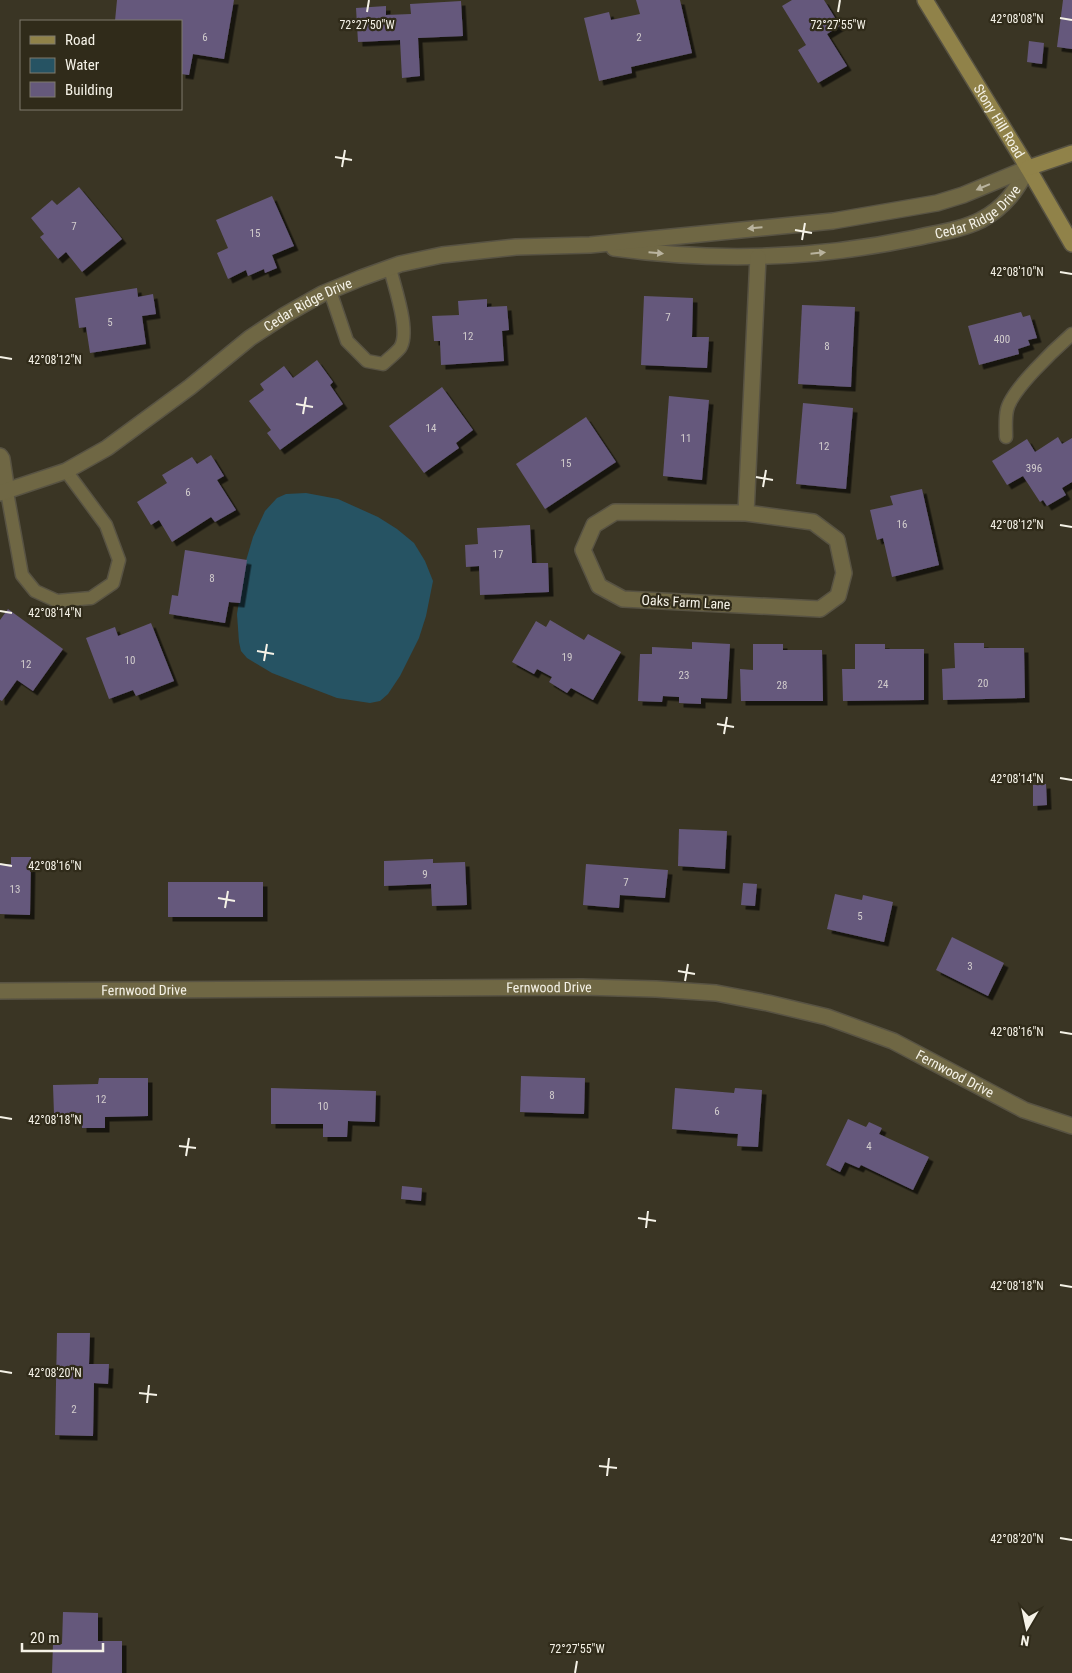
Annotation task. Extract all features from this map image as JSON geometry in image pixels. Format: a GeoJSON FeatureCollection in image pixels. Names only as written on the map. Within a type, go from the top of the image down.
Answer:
{"type":"FeatureCollection","features":[{"type":"Feature","properties":{"kind":"main road","name":"Stony Hill Road"},"geometry":{"type":"LineString","coordinates":[[925,0],[1028,168],[1072,244]]}},
{"type":"Feature","properties":{"kind":"main road"},"geometry":{"type":"LineString","coordinates":[[1028,168],[1072,153]]}},
{"type":"Feature","properties":{"kind":"street","name":"Cedar Ridge Drive"},"geometry":{"type":"LineString","coordinates":[[66,471],[107,448],[142,424],[250,338],[285,315],[330,291],[390,268],[442,255],[516,247],[590,245],[833,221],[937,203],[964,195],[1028,168]]}},
{"type":"Feature","properties":{"kind":"street","name":"Cedar Ridge Drive"},"geometry":{"type":"LineString","coordinates":[[590,245],[684,256],[758,257],[848,250],[901,241],[961,228],[980,220],[999,209],[1017,189],[1028,168]]}},
{"type":"Feature","properties":{"kind":"street"},"geometry":{"type":"LineString","coordinates":[[746,513],[758,257]]}},
{"type":"Feature","properties":{"kind":"street"},"geometry":{"type":"LineString","coordinates":[[0,456],[2,459],[3,492],[66,471]]}},
{"type":"Feature","properties":{"kind":"street","name":"Oaks Farm Lane"},"geometry":{"type":"LineString","coordinates":[[615,512],[746,513],[813,522],[837,540],[844,573],[838,596],[820,610],[623,599],[599,586],[584,550],[594,525],[615,512]]}},
{"type":"Feature","properties":{"kind":"street","name":"Fernwood Drive"},"geometry":{"type":"LineString","coordinates":[[0,991],[582,987],[716,993],[768,1003],[828,1018],[884,1038],[1024,1110],[1072,1126]]}},
{"type":"Feature","properties":{"kind":"lane"},"geometry":{"type":"LineString","coordinates":[[330,291],[348,341],[367,361],[383,364],[400,347],[404,333],[400,307],[390,268]]}},
{"type":"Feature","properties":{"kind":"lane"},"geometry":{"type":"LineString","coordinates":[[1006,437],[1007,409],[1014,395],[1032,372],[1072,334]]}},
{"type":"Feature","properties":{"kind":"lane"},"geometry":{"type":"LineString","coordinates":[[3,492],[22,575],[35,591],[57,601],[91,598],[113,583],[118,560],[106,525],[66,471]]}},
{"type":"Feature","properties":{"kind":"water"},"geometry":{"type":"Polygon","coordinates":[[[306,493],[338,499],[378,517],[397,529],[414,543],[425,561],[433,581],[426,616],[419,638],[400,676],[388,694],[380,701],[370,703],[337,698],[272,673],[247,658],[241,651],[237,614],[245,564],[253,537],[265,511],[277,498],[286,494],[306,493]]]}},
{"type":"Feature","properties":{"kind":"building"},"geometry":{"type":"Polygon","coordinates":[[[117,0],[234,0],[224,59],[193,54],[189,75],[182,74],[182,20],[115,20],[117,0]]]}},
{"type":"Feature","properties":{"kind":"building"},"geometry":{"type":"Polygon","coordinates":[[[636,0],[680,0],[692,53],[631,67],[632,73],[599,81],[584,18],[609,12],[611,20],[640,14],[636,0]]]}},
{"type":"Feature","properties":{"kind":"building"},"geometry":{"type":"Polygon","coordinates":[[[792,0],[824,0],[840,26],[827,34],[847,66],[818,83],[798,50],[806,45],[782,6],[792,0]]]}},
{"type":"Feature","properties":{"kind":"building"},"geometry":{"type":"Polygon","coordinates":[[[1063,0],[1072,0],[1072,49],[1057,47],[1063,0]]]}},
{"type":"Feature","properties":{"kind":"building"},"geometry":{"type":"Polygon","coordinates":[[[461,1],[463,36],[418,38],[420,76],[402,78],[400,40],[358,42],[356,8],[386,6],[386,15],[411,14],[410,4],[461,1]]]}},
{"type":"Feature","properties":{"kind":"building"},"geometry":{"type":"Polygon","coordinates":[[[1029,41],[1044,43],[1042,64],[1027,62],[1029,41]]]}},
{"type":"Feature","properties":{"kind":"building"},"geometry":{"type":"Polygon","coordinates":[[[79,187],[122,239],[82,272],[66,252],[58,259],[40,237],[44,234],[31,218],[52,200],[57,205],[79,187]]]}},
{"type":"Feature","properties":{"kind":"building"},"geometry":{"type":"Polygon","coordinates":[[[272,196],[294,246],[272,255],[277,268],[265,273],[264,269],[248,276],[246,270],[228,279],[217,253],[228,248],[216,220],[272,196]]]}},
{"type":"Feature","properties":{"kind":"building"},"geometry":{"type":"Polygon","coordinates":[[[137,288],[138,297],[153,294],[156,314],[142,316],[146,344],[90,353],[86,327],[79,328],[75,298],[137,288]]]}},
{"type":"Feature","properties":{"kind":"building"},"geometry":{"type":"Polygon","coordinates":[[[644,296],[693,298],[692,337],[709,337],[707,368],[641,365],[644,296]]]}},
{"type":"Feature","properties":{"kind":"building"},"geometry":{"type":"Polygon","coordinates":[[[487,299],[487,307],[507,306],[509,330],[502,331],[504,361],[441,365],[440,341],[434,341],[432,316],[459,315],[458,301],[487,299]]]}},
{"type":"Feature","properties":{"kind":"building"},"geometry":{"type":"Polygon","coordinates":[[[802,305],[855,307],[851,387],[798,384],[802,305]]]}},
{"type":"Feature","properties":{"kind":"building"},"geometry":{"type":"Polygon","coordinates":[[[1021,312],[1023,317],[1030,315],[1037,338],[1028,340],[1030,345],[1018,349],[1019,354],[979,365],[968,326],[1021,312]]]}},
{"type":"Feature","properties":{"kind":"building"},"geometry":{"type":"Polygon","coordinates":[[[317,360],[333,382],[330,385],[343,404],[280,450],[267,433],[271,430],[249,401],[264,390],[260,384],[284,366],[293,378],[317,360]]]}},
{"type":"Feature","properties":{"kind":"building"},"geometry":{"type":"Polygon","coordinates":[[[442,387],[473,430],[456,443],[459,448],[424,473],[389,426],[442,387]]]}},
{"type":"Feature","properties":{"kind":"building"},"geometry":{"type":"Polygon","coordinates":[[[669,396],[709,400],[702,480],[663,476],[669,396]]]}},
{"type":"Feature","properties":{"kind":"building"},"geometry":{"type":"Polygon","coordinates":[[[803,403],[853,408],[846,489],[796,484],[803,403]]]}},
{"type":"Feature","properties":{"kind":"building"},"geometry":{"type":"Polygon","coordinates":[[[586,417],[616,462],[545,509],[516,464],[586,417]]]}},
{"type":"Feature","properties":{"kind":"building"},"geometry":{"type":"Polygon","coordinates":[[[1058,437],[1062,444],[1072,438],[1072,482],[1062,488],[1066,495],[1047,506],[1043,500],[1040,502],[1023,476],[1007,485],[992,461],[1027,439],[1035,452],[1058,437]]]}},
{"type":"Feature","properties":{"kind":"building"},"geometry":{"type":"Polygon","coordinates":[[[211,455],[224,476],[217,480],[236,510],[215,522],[211,517],[172,542],[159,520],[151,525],[137,502],[167,483],[162,475],[192,457],[197,464],[211,455]]]}},
{"type":"Feature","properties":{"kind":"building"},"geometry":{"type":"Polygon","coordinates":[[[922,489],[939,565],[892,577],[883,538],[877,540],[870,510],[893,505],[890,496],[922,489]]]}},
{"type":"Feature","properties":{"kind":"building"},"geometry":{"type":"Polygon","coordinates":[[[530,525],[532,563],[548,563],[549,592],[480,595],[479,566],[466,567],[465,545],[478,544],[477,528],[530,525]]]}},
{"type":"Feature","properties":{"kind":"building"},"geometry":{"type":"Polygon","coordinates":[[[185,550],[247,560],[240,603],[229,602],[225,623],[169,614],[172,595],[178,596],[185,550]]]}},
{"type":"Feature","properties":{"kind":"building"},"geometry":{"type":"Polygon","coordinates":[[[8,609],[63,649],[33,691],[17,680],[2,701],[0,700],[0,620],[8,609]]]}},
{"type":"Feature","properties":{"kind":"building"},"geometry":{"type":"Polygon","coordinates":[[[550,620],[584,640],[588,634],[621,652],[593,700],[571,688],[567,693],[549,682],[552,677],[537,669],[534,674],[512,662],[536,621],[546,627],[550,620]]]}},
{"type":"Feature","properties":{"kind":"building"},"geometry":{"type":"Polygon","coordinates":[[[151,623],[174,681],[136,696],[133,690],[109,699],[86,638],[115,627],[118,636],[151,623]]]}},
{"type":"Feature","properties":{"kind":"building"},"geometry":{"type":"Polygon","coordinates":[[[692,642],[730,644],[727,699],[701,698],[701,704],[679,703],[679,697],[663,696],[662,702],[638,701],[640,654],[652,654],[652,647],[692,649],[692,642]]]}},
{"type":"Feature","properties":{"kind":"building"},"geometry":{"type":"Polygon","coordinates":[[[954,643],[984,643],[984,648],[1024,648],[1025,698],[943,700],[942,669],[955,668],[954,643]]]}},
{"type":"Feature","properties":{"kind":"building"},"geometry":{"type":"Polygon","coordinates":[[[753,644],[783,644],[783,650],[822,650],[823,701],[741,701],[740,669],[753,670],[753,644]]]}},
{"type":"Feature","properties":{"kind":"building"},"geometry":{"type":"Polygon","coordinates":[[[855,644],[885,644],[885,649],[924,649],[924,700],[843,701],[842,669],[855,669],[855,644]]]}},
{"type":"Feature","properties":{"kind":"building"},"geometry":{"type":"Polygon","coordinates":[[[1046,784],[1047,805],[1033,806],[1033,785],[1046,784]]]}},
{"type":"Feature","properties":{"kind":"building"},"geometry":{"type":"Polygon","coordinates":[[[679,829],[727,831],[725,869],[678,866],[679,829]]]}},
{"type":"Feature","properties":{"kind":"building"},"geometry":{"type":"Polygon","coordinates":[[[11,857],[31,857],[30,915],[0,914],[0,864],[11,864],[11,857]]]}},
{"type":"Feature","properties":{"kind":"building"},"geometry":{"type":"Polygon","coordinates":[[[433,859],[433,863],[465,862],[467,905],[432,906],[431,884],[384,886],[384,861],[433,859]]]}},
{"type":"Feature","properties":{"kind":"building"},"geometry":{"type":"Polygon","coordinates":[[[586,864],[668,870],[665,898],[620,895],[619,908],[583,905],[586,864]]]}},
{"type":"Feature","properties":{"kind":"building"},"geometry":{"type":"Polygon","coordinates":[[[168,882],[263,882],[263,917],[168,917],[168,882]]]}},
{"type":"Feature","properties":{"kind":"building"},"geometry":{"type":"Polygon","coordinates":[[[743,883],[757,884],[755,906],[741,905],[743,883]]]}},
{"type":"Feature","properties":{"kind":"building"},"geometry":{"type":"Polygon","coordinates":[[[835,894],[862,900],[863,895],[893,902],[884,942],[827,929],[835,894]]]}},
{"type":"Feature","properties":{"kind":"building"},"geometry":{"type":"Polygon","coordinates":[[[952,937],[1004,963],[988,996],[936,970],[952,937]]]}},
{"type":"Feature","properties":{"kind":"building"},"geometry":{"type":"Polygon","coordinates":[[[521,1076],[585,1078],[584,1114],[520,1112],[521,1076]]]}},
{"type":"Feature","properties":{"kind":"building"},"geometry":{"type":"Polygon","coordinates":[[[99,1078],[148,1078],[148,1116],[105,1117],[105,1128],[82,1128],[82,1114],[54,1114],[53,1085],[98,1084],[99,1078]]]}},
{"type":"Feature","properties":{"kind":"building"},"geometry":{"type":"Polygon","coordinates":[[[271,1088],[376,1091],[375,1122],[348,1121],[347,1137],[323,1137],[323,1124],[271,1124],[271,1088]]]}},
{"type":"Feature","properties":{"kind":"building"},"geometry":{"type":"Polygon","coordinates":[[[675,1088],[734,1093],[735,1088],[762,1090],[758,1147],[737,1146],[738,1134],[672,1129],[675,1088]]]}},
{"type":"Feature","properties":{"kind":"building"},"geometry":{"type":"Polygon","coordinates":[[[848,1119],[866,1127],[869,1122],[882,1128],[879,1134],[929,1157],[913,1190],[861,1165],[859,1168],[845,1162],[840,1172],[826,1165],[848,1119]]]}},
{"type":"Feature","properties":{"kind":"building"},"geometry":{"type":"Polygon","coordinates":[[[402,1186],[422,1188],[421,1201],[401,1199],[402,1186]]]}},
{"type":"Feature","properties":{"kind":"building"},"geometry":{"type":"Polygon","coordinates":[[[57,1333],[90,1333],[89,1364],[109,1364],[108,1384],[94,1383],[93,1436],[55,1435],[57,1333]]]}},
{"type":"Feature","properties":{"kind":"building"},"geometry":{"type":"Polygon","coordinates":[[[63,1612],[98,1613],[98,1641],[122,1641],[122,1673],[52,1673],[53,1644],[62,1644],[63,1612]]]}}]}
